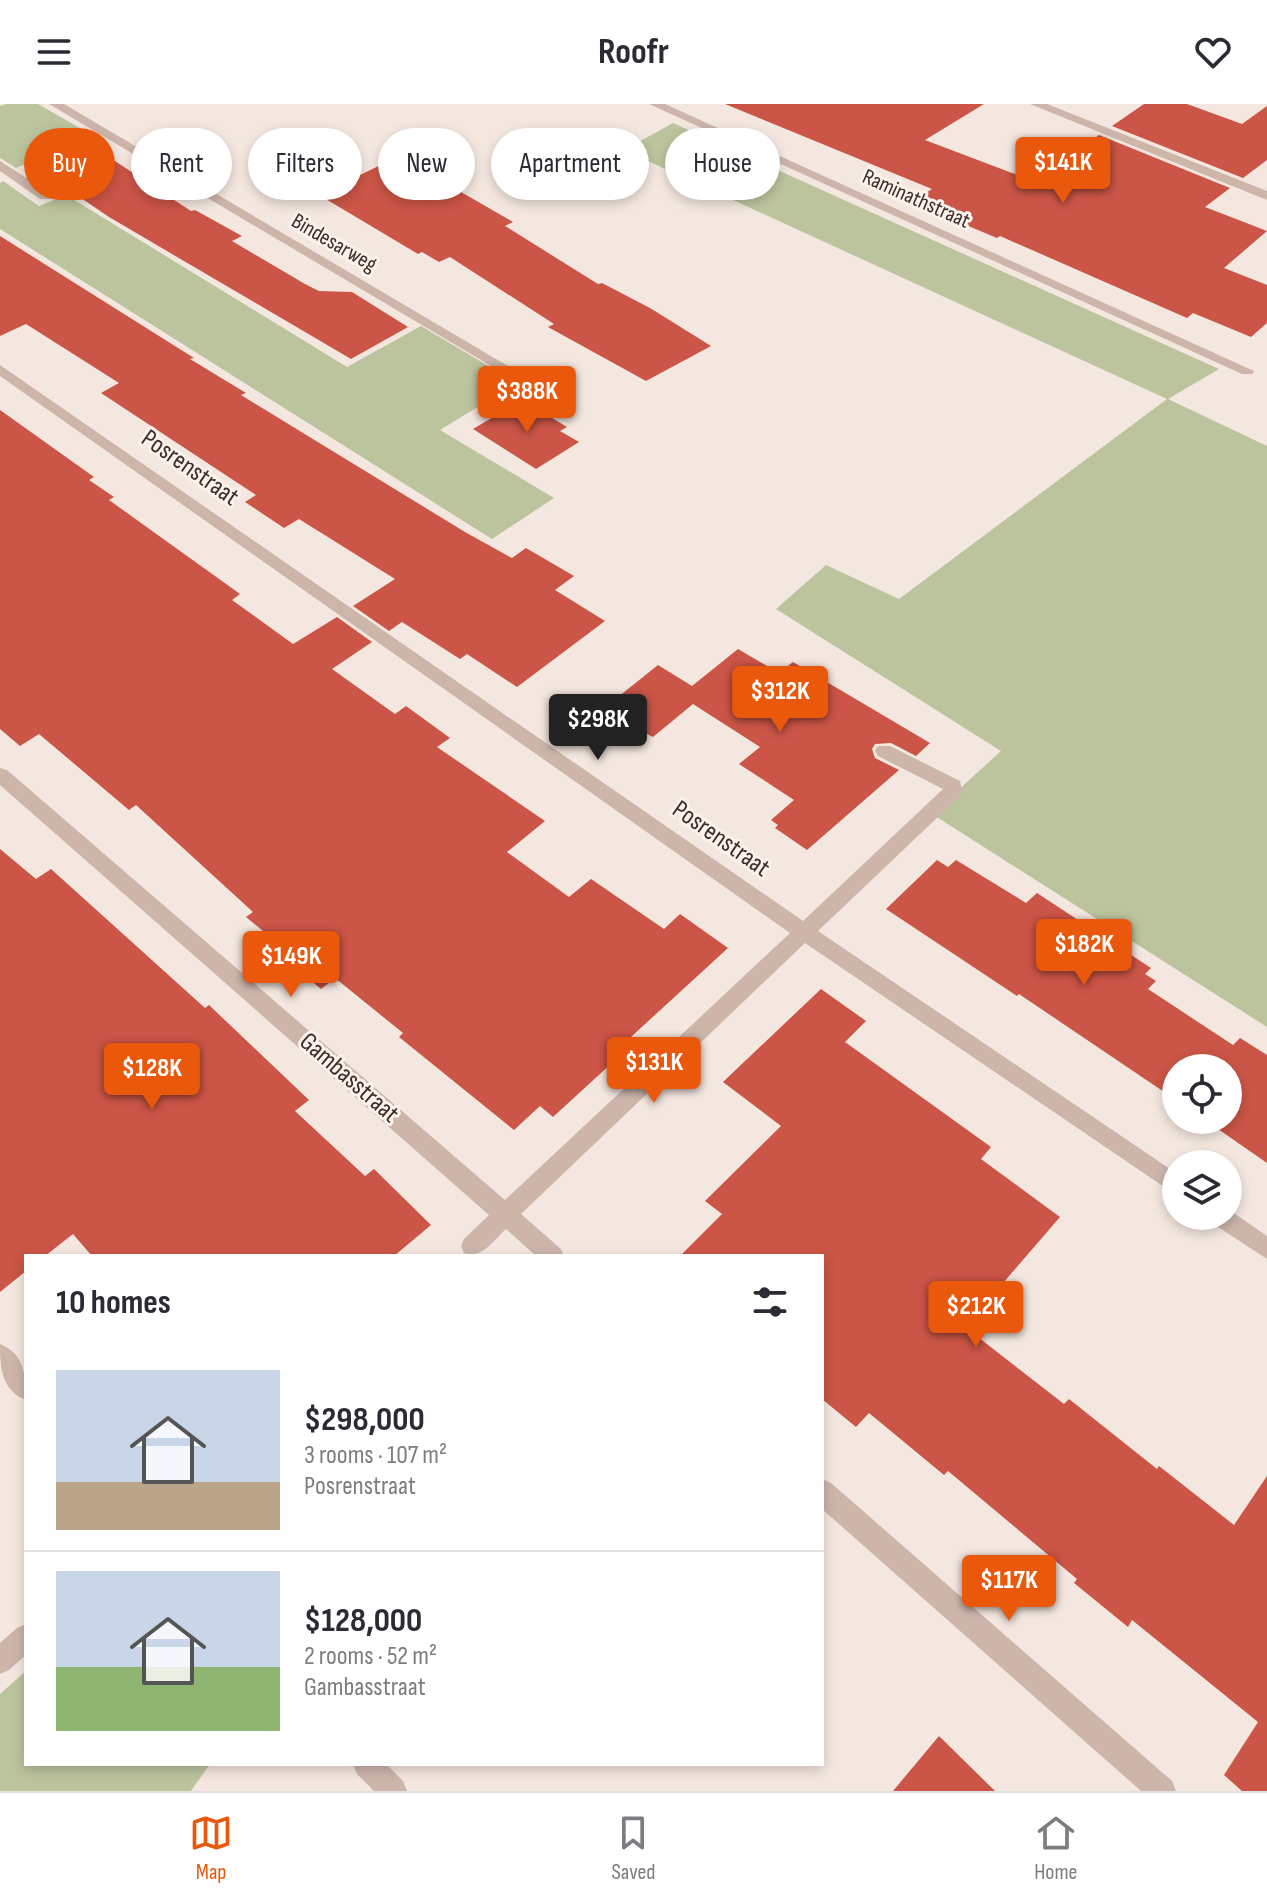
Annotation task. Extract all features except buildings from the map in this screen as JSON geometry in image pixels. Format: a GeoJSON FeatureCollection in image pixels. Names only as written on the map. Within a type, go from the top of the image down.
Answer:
{"type":"FeatureCollection","features":[{"type":"Feature","properties":{"kind":"street","name":"Bindesarweg"},"geometry":{"type":"LineString","coordinates":[[55,104],[550,395]]}},
{"type":"Feature","properties":{"kind":"street","name":"Raminathstraat"},"geometry":{"type":"LineString","coordinates":[[655,104],[1247,371]]}},
{"type":"Feature","properties":{"kind":"street"},"geometry":{"type":"LineString","coordinates":[[1036,104],[1267,196]]}},
{"type":"Feature","properties":{"kind":"street"},"geometry":{"type":"LineString","coordinates":[[0,165],[24,182]]}},
{"type":"Feature","properties":{"kind":"street","name":"Posrenstraat"},"geometry":{"type":"LineString","coordinates":[[0,369],[806,933],[1162,1175]]}},
{"type":"Feature","properties":{"kind":"street"},"geometry":{"type":"LineString","coordinates":[[472,1246],[953,791],[953,786],[930,772],[884,751]]}},
{"type":"Feature","properties":{"kind":"street","name":"Gambasstraat"},"geometry":{"type":"LineString","coordinates":[[0,775],[551,1254]]}},
{"type":"Feature","properties":{"kind":"street"},"geometry":{"type":"LineString","coordinates":[[1240,1230],[1267,1249]]}},
{"type":"Feature","properties":{"kind":"street"},"geometry":{"type":"LineString","coordinates":[[0,1355],[24,1385]]}},
{"type":"Feature","properties":{"kind":"street"},"geometry":{"type":"LineString","coordinates":[[824,1494],[1162,1791]]}},
{"type":"Feature","properties":{"kind":"street"},"geometry":{"type":"LineString","coordinates":[[0,1661],[24,1639]]}},
{"type":"Feature","properties":{"kind":"street"},"geometry":{"type":"LineString","coordinates":[[369,1766],[393,1791]]}},
{"type":"Feature","properties":{"kind":"green space"},"geometry":{"type":"Polygon","coordinates":[[[38,104],[80,128],[24,128],[24,165],[16,168],[0,158],[0,106],[38,104]]]}},
{"type":"Feature","properties":{"kind":"green space"},"geometry":{"type":"Polygon","coordinates":[[[673,123],[684,128],[665,128],[665,169],[649,161],[649,136],[673,123]]]}},
{"type":"Feature","properties":{"kind":"green space"},"geometry":{"type":"Polygon","coordinates":[[[780,171],[1219,369],[1168,399],[1267,446],[1267,1027],[932,814],[1001,751],[776,609],[826,565],[899,599],[1167,399],[733,200],[780,200],[780,171]]]}},
{"type":"Feature","properties":{"kind":"green space"},"geometry":{"type":"Polygon","coordinates":[[[3,181],[24,196],[24,200],[39,206],[54,200],[74,200],[347,367],[421,326],[517,383],[440,430],[554,498],[492,539],[0,229],[0,183],[3,181]]]}},
{"type":"Feature","properties":{"kind":"green space"},"geometry":{"type":"Polygon","coordinates":[[[24,1673],[24,1766],[209,1766],[191,1791],[0,1791],[0,1694],[24,1673]]]}}]}
